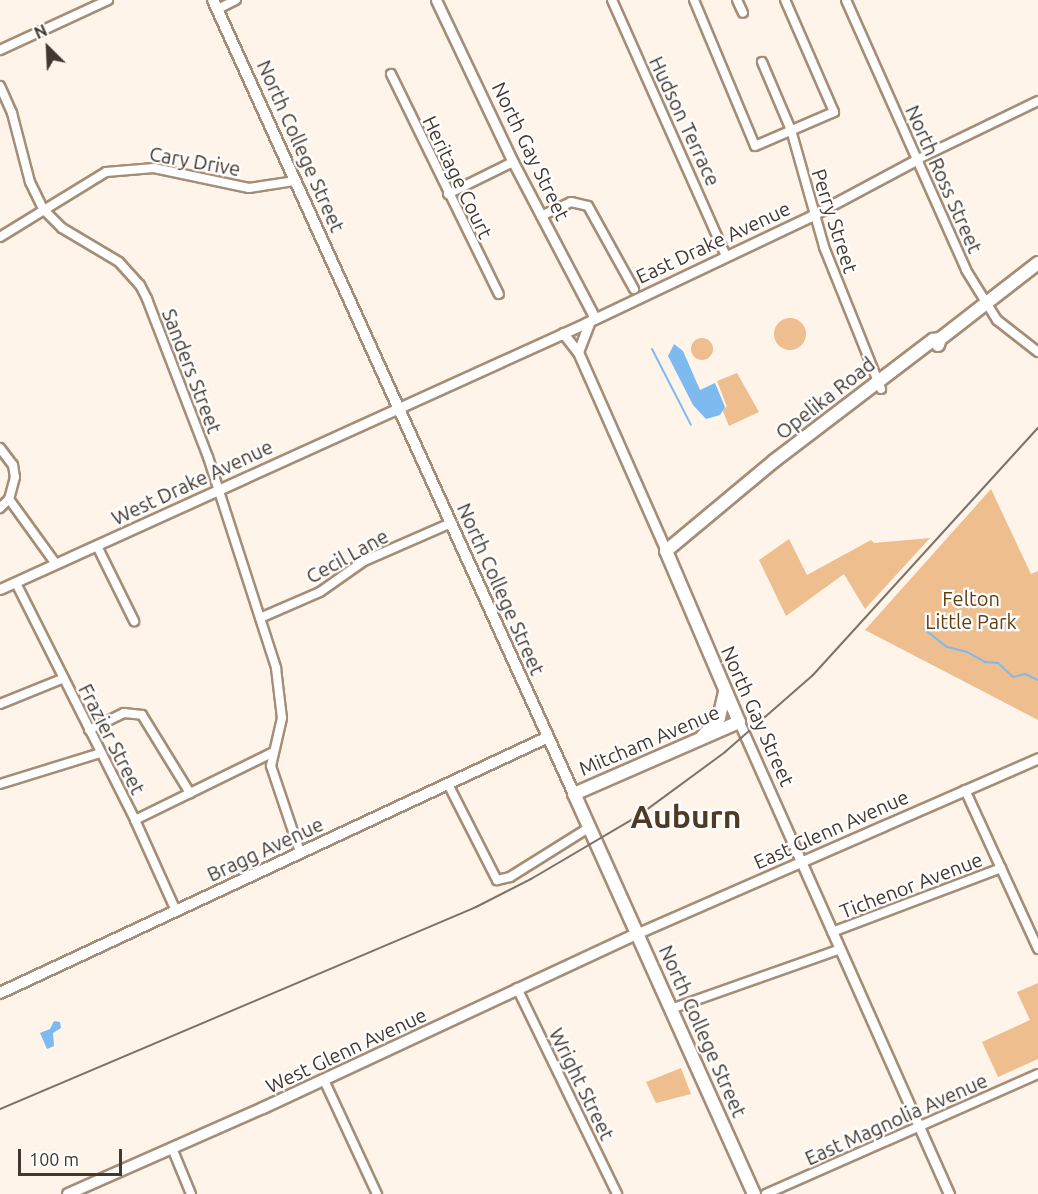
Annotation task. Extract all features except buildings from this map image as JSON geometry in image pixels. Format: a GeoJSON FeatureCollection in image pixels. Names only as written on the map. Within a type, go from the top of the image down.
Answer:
{"type":"FeatureCollection","features":[{"type":"Feature","properties":{"kind":"main road","name":"North College Street"},"geometry":{"type":"LineString","coordinates":[[215,5],[451,523],[546,738],[590,827],[754,1194]]}},
{"type":"Feature","properties":{"kind":"main road","name":"Opelika Road"},"geometry":{"type":"LineString","coordinates":[[666,551],[738,495],[749,481],[1038,263]]}},
{"type":"Feature","properties":{"kind":"main road","name":"North Gay Street"},"geometry":{"type":"LineString","coordinates":[[666,551],[739,722]]}},
{"type":"Feature","properties":{"kind":"main road"},"geometry":{"type":"LineString","coordinates":[[697,742],[719,718],[725,692]]}},
{"type":"Feature","properties":{"kind":"main road","name":"Mitcham Avenue"},"geometry":{"type":"LineString","coordinates":[[573,794],[739,722]]}},
{"type":"Feature","properties":{"kind":"main road","name":"Bragg Avenue"},"geometry":{"type":"LineString","coordinates":[[0,993],[546,738]]}},
{"type":"Feature","properties":{"kind":"main road","name":"West Glenn Avenue"},"geometry":{"type":"LineString","coordinates":[[68,1194],[324,1080],[638,933]]}},
{"type":"Feature","properties":{"kind":"street"},"geometry":{"type":"LineString","coordinates":[[0,50],[108,0]]}},
{"type":"Feature","properties":{"kind":"street"},"geometry":{"type":"LineString","coordinates":[[215,5],[236,0]]}},
{"type":"Feature","properties":{"kind":"street","name":"North Gay Street"},"geometry":{"type":"LineString","coordinates":[[436,0],[513,162],[592,319]]}},
{"type":"Feature","properties":{"kind":"street","name":"Hudson Terrace"},"geometry":{"type":"LineString","coordinates":[[612,0],[726,256]]}},
{"type":"Feature","properties":{"kind":"street"},"geometry":{"type":"LineString","coordinates":[[694,0],[755,146],[834,112],[785,0]]}},
{"type":"Feature","properties":{"kind":"street"},"geometry":{"type":"LineString","coordinates":[[737,0],[743,14]]}},
{"type":"Feature","properties":{"kind":"street","name":"North Ross Street"},"geometry":{"type":"LineString","coordinates":[[846,0],[985,304],[997,320],[1038,352]]}},
{"type":"Feature","properties":{"kind":"street","name":"Perry Street"},"geometry":{"type":"LineString","coordinates":[[762,62],[791,130],[813,215],[879,385]]}},
{"type":"Feature","properties":{"kind":"street","name":"Heritage Court"},"geometry":{"type":"LineString","coordinates":[[391,74],[499,294]]}},
{"type":"Feature","properties":{"kind":"street","name":"Sanders Street"},"geometry":{"type":"LineString","coordinates":[[0,86],[12,113],[30,182],[43,209],[62,228],[119,262],[140,285],[219,489],[260,618],[282,703],[272,753],[273,781],[300,852]]}},
{"type":"Feature","properties":{"kind":"street","name":"East Drake Avenue"},"geometry":{"type":"LineString","coordinates":[[398,407],[563,333],[813,215],[918,159],[1038,101]]}},
{"type":"Feature","properties":{"kind":"street"},"geometry":{"type":"LineString","coordinates":[[448,194],[513,162]]}},
{"type":"Feature","properties":{"kind":"street","name":"Cary Drive"},"geometry":{"type":"LineString","coordinates":[[0,237],[99,175],[130,167],[154,168],[249,188],[295,181]]}},
{"type":"Feature","properties":{"kind":"street"},"geometry":{"type":"LineString","coordinates":[[541,216],[571,202],[588,206],[634,289]]}},
{"type":"Feature","properties":{"kind":"street"},"geometry":{"type":"LineString","coordinates":[[578,352],[592,319]]}},
{"type":"Feature","properties":{"kind":"street","name":"North Gay Street"},"geometry":{"type":"LineString","coordinates":[[563,333],[578,352],[666,551]]}},
{"type":"Feature","properties":{"kind":"street","name":"West Drake Avenue"},"geometry":{"type":"LineString","coordinates":[[0,589],[398,407]]}},
{"type":"Feature","properties":{"kind":"street"},"geometry":{"type":"LineString","coordinates":[[0,448],[13,465],[15,477],[9,499],[0,508]]}},
{"type":"Feature","properties":{"kind":"street"},"geometry":{"type":"LineString","coordinates":[[9,499],[56,564]]}},
{"type":"Feature","properties":{"kind":"street","name":"Cecil Lane"},"geometry":{"type":"LineString","coordinates":[[260,618],[320,592],[364,561],[451,523]]}},
{"type":"Feature","properties":{"kind":"street"},"geometry":{"type":"LineString","coordinates":[[97,546],[134,621]]}},
{"type":"Feature","properties":{"kind":"street","name":"Frazier Street"},"geometry":{"type":"LineString","coordinates":[[16,583],[62,679],[135,820],[176,911]]}},
{"type":"Feature","properties":{"kind":"street"},"geometry":{"type":"LineString","coordinates":[[0,704],[62,679]]}},
{"type":"Feature","properties":{"kind":"street"},"geometry":{"type":"LineString","coordinates":[[88,730],[124,712],[142,715],[190,793]]}},
{"type":"Feature","properties":{"kind":"street","name":"North Gay Street"},"geometry":{"type":"LineString","coordinates":[[739,722],[949,1194]]}},
{"type":"Feature","properties":{"kind":"street"},"geometry":{"type":"LineString","coordinates":[[0,784],[100,753]]}},
{"type":"Feature","properties":{"kind":"street"},"geometry":{"type":"LineString","coordinates":[[135,820],[272,753]]}},
{"type":"Feature","properties":{"kind":"street","name":"East Glenn Avenue"},"geometry":{"type":"LineString","coordinates":[[638,933],[1038,758]]}},
{"type":"Feature","properties":{"kind":"street"},"geometry":{"type":"LineString","coordinates":[[448,784],[497,880],[510,877],[590,827]]}},
{"type":"Feature","properties":{"kind":"street"},"geometry":{"type":"LineString","coordinates":[[965,790],[1038,949]]}},
{"type":"Feature","properties":{"kind":"street","name":"Tichenor Avenue"},"geometry":{"type":"LineString","coordinates":[[832,932],[1001,868]]}},
{"type":"Feature","properties":{"kind":"street","name":"Tichenor Avenue"},"geometry":{"type":"LineString","coordinates":[[671,1009],[840,948]]}},
{"type":"Feature","properties":{"kind":"street","name":"Wright Street"},"geometry":{"type":"LineString","coordinates":[[517,988],[617,1194]]}},
{"type":"Feature","properties":{"kind":"street","name":"East Magnolia Avenue"},"geometry":{"type":"LineString","coordinates":[[766,1194],[1038,1074]]}},
{"type":"Feature","properties":{"kind":"street"},"geometry":{"type":"LineString","coordinates":[[324,1080],[377,1194]]}},
{"type":"Feature","properties":{"kind":"street"},"geometry":{"type":"LineString","coordinates":[[172,1148],[191,1194]]}},
{"type":"Feature","properties":{"kind":"green space"},"geometry":{"type":"Polygon","coordinates":[[[790,318],[801,323],[806,334],[801,345],[790,350],[779,345],[774,334],[779,323],[790,318]]]}},
{"type":"Feature","properties":{"kind":"green space"},"geometry":{"type":"Polygon","coordinates":[[[702,338],[710,341],[713,349],[710,357],[702,360],[694,357],[691,349],[694,341],[702,338]]]}},
{"type":"Feature","properties":{"kind":"green space"},"geometry":{"type":"Polygon","coordinates":[[[737,373],[759,412],[729,426],[722,409],[727,407],[717,381],[737,373]]]}},
{"type":"Feature","properties":{"kind":"green space","name":"Felton Little Park"},"geometry":{"type":"Polygon","coordinates":[[[991,489],[1031,574],[1038,571],[1038,720],[865,630],[991,489]]]}},
{"type":"Feature","properties":{"kind":"green space"},"geometry":{"type":"Polygon","coordinates":[[[930,538],[865,609],[844,574],[786,616],[759,560],[789,539],[807,575],[871,540],[874,543],[930,538]]]}},
{"type":"Feature","properties":{"kind":"green space"},"geometry":{"type":"Polygon","coordinates":[[[1038,983],[1038,1059],[998,1077],[982,1042],[1030,1020],[1017,992],[1038,983]]]}},
{"type":"Feature","properties":{"kind":"green space"},"geometry":{"type":"Polygon","coordinates":[[[681,1068],[691,1094],[656,1103],[646,1082],[681,1068]]]}},
{"type":"Feature","properties":{"kind":"water"},"geometry":{"type":"Polygon","coordinates":[[[674,344],[683,351],[700,390],[715,383],[725,407],[720,415],[706,419],[693,405],[668,356],[674,344]]]}},
{"type":"Feature","properties":{"kind":"water"},"geometry":{"type":"Polygon","coordinates":[[[54,1021],[60,1022],[61,1028],[53,1033],[54,1046],[47,1049],[40,1033],[50,1029],[54,1021]]]}},
{"type":"Feature","properties":{"kind":"waterway"},"geometry":{"type":"LineString","coordinates":[[652,349],[691,425]]}},
{"type":"Feature","properties":{"kind":"waterway"},"geometry":{"type":"LineString","coordinates":[[924,629],[947,647],[967,652],[985,662],[998,663],[1013,677],[1025,674],[1038,680]]}},
{"type":"Feature","properties":{"kind":"railway"},"geometry":{"type":"LineString","coordinates":[[0,1109],[476,907],[531,879],[638,816],[725,752],[813,675],[1038,428]]}},
{"type":"Feature","properties":{"kind":"district","name":"Auburn"},"geometry":{"type":"Point","coordinates":[686,816]}}]}
